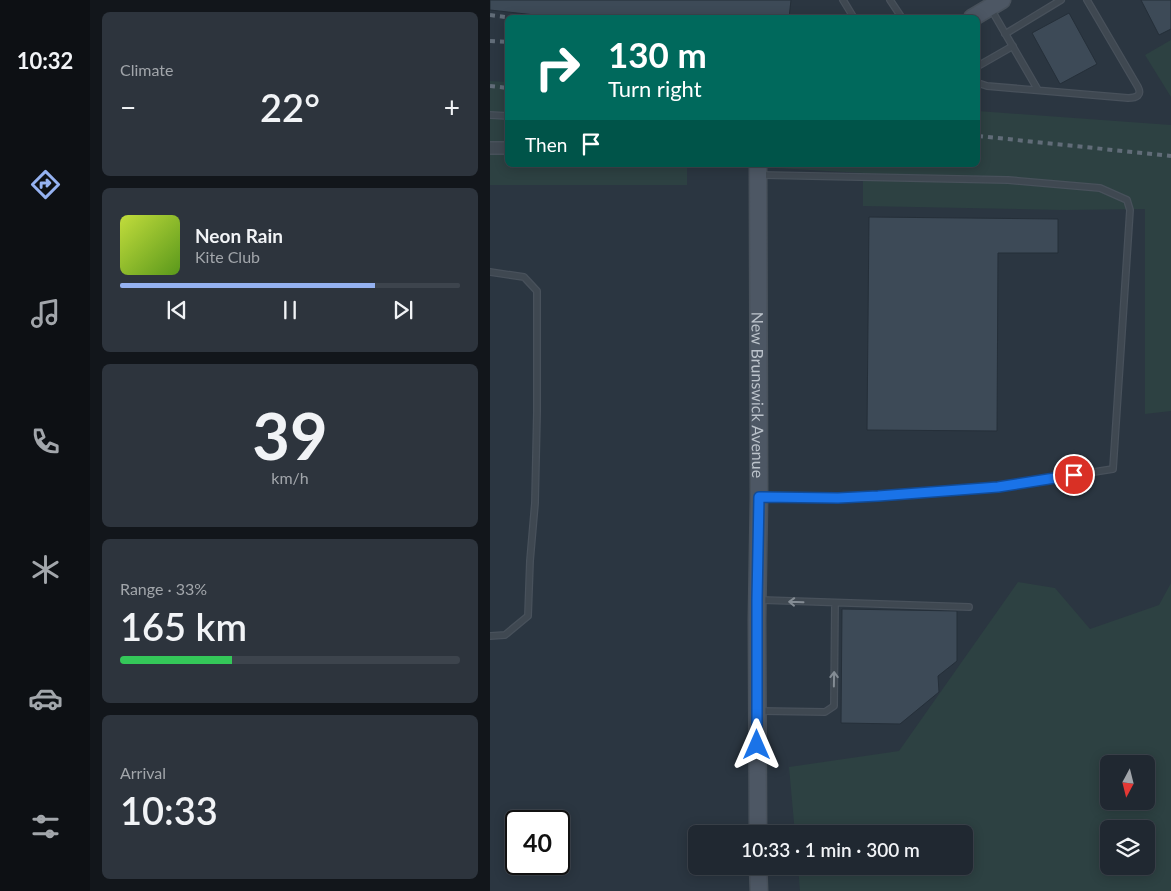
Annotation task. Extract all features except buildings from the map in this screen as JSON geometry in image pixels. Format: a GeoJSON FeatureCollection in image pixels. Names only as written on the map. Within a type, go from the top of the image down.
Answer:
{"type":"FeatureCollection","features":[{"type":"Feature","properties":{"kind":"street"},"geometry":{"type":"LineString","coordinates":[[977,15],[996,4]]}},
{"type":"Feature","properties":{"kind":"street"},"geometry":{"type":"LineString","coordinates":[[490,148],[505,148]]}},
{"type":"Feature","properties":{"kind":"street","name":"New Brunswick Avenue"},"geometry":{"type":"LineString","coordinates":[[758,170],[758,825]]}},
{"type":"Feature","properties":{"kind":"street"},"geometry":{"type":"LineString","coordinates":[[758,875],[759,891]]}},
{"type":"Feature","properties":{"kind":"lane"},"geometry":{"type":"LineString","coordinates":[[844,0],[852,15]]}},
{"type":"Feature","properties":{"kind":"lane"},"geometry":{"type":"LineString","coordinates":[[890,0],[900,15]]}},
{"type":"Feature","properties":{"kind":"lane"},"geometry":{"type":"LineString","coordinates":[[1005,34],[1061,0]]}},
{"type":"Feature","properties":{"kind":"lane"},"geometry":{"type":"LineString","coordinates":[[980,84],[987,86],[1128,98],[1138,97],[1140,94],[1138,86],[1087,0]]}},
{"type":"Feature","properties":{"kind":"lane"},"geometry":{"type":"LineString","coordinates":[[996,4],[1005,34],[1038,90]]}},
{"type":"Feature","properties":{"kind":"lane"},"geometry":{"type":"LineString","coordinates":[[980,65],[1013,46]]}},
{"type":"Feature","properties":{"kind":"lane"},"geometry":{"type":"LineString","coordinates":[[490,115],[505,116]]}},
{"type":"Feature","properties":{"kind":"lane"},"geometry":{"type":"LineString","coordinates":[[758,170],[1008,180],[1100,188],[1127,200],[1130,210],[1113,469],[998,487],[838,498],[759,497]]}},
{"type":"Feature","properties":{"kind":"lane"},"geometry":{"type":"LineString","coordinates":[[490,272],[524,276],[537,291],[537,412],[535,504],[528,616],[505,635],[490,636]]}},
{"type":"Feature","properties":{"kind":"lane"},"geometry":{"type":"LineString","coordinates":[[757,600],[969,607]]}},
{"type":"Feature","properties":{"kind":"lane"},"geometry":{"type":"LineString","coordinates":[[757,711],[825,712],[834,706],[835,603]]}},
{"type":"Feature","properties":{"kind":"green space"},"geometry":{"type":"Polygon","coordinates":[[[1171,40],[1171,97],[1145,55],[1171,40]]]}},
{"type":"Feature","properties":{"kind":"green space"},"geometry":{"type":"Polygon","coordinates":[[[490,81],[505,82],[505,167],[687,167],[687,185],[490,185],[490,81]]]}},
{"type":"Feature","properties":{"kind":"green space"},"geometry":{"type":"Polygon","coordinates":[[[980,111],[1171,125],[1171,411],[1145,414],[1145,209],[1064,210],[863,206],[863,173],[758,167],[980,167],[980,111]]]}},
{"type":"Feature","properties":{"kind":"green space"},"geometry":{"type":"Polygon","coordinates":[[[1018,582],[1055,588],[1090,629],[1159,605],[1171,583],[1171,891],[800,891],[799,875],[973,875],[973,825],[794,825],[789,767],[899,751],[1018,582]]]}},
{"type":"Feature","properties":{"kind":"railway"},"geometry":{"type":"LineString","coordinates":[[490,15],[505,17]]}},
{"type":"Feature","properties":{"kind":"railway"},"geometry":{"type":"LineString","coordinates":[[490,41],[505,42]]}},
{"type":"Feature","properties":{"kind":"railway"},"geometry":{"type":"LineString","coordinates":[[490,86],[505,88]]}},
{"type":"Feature","properties":{"kind":"railway"},"geometry":{"type":"LineString","coordinates":[[980,136],[1171,156]]}},
{"type":"Feature","properties":{"kind":"route"},"geometry":{"type":"LineString","coordinates":[[757,745],[759,497],[838,498],[878,496],[998,487],[1074,475]]}}]}
